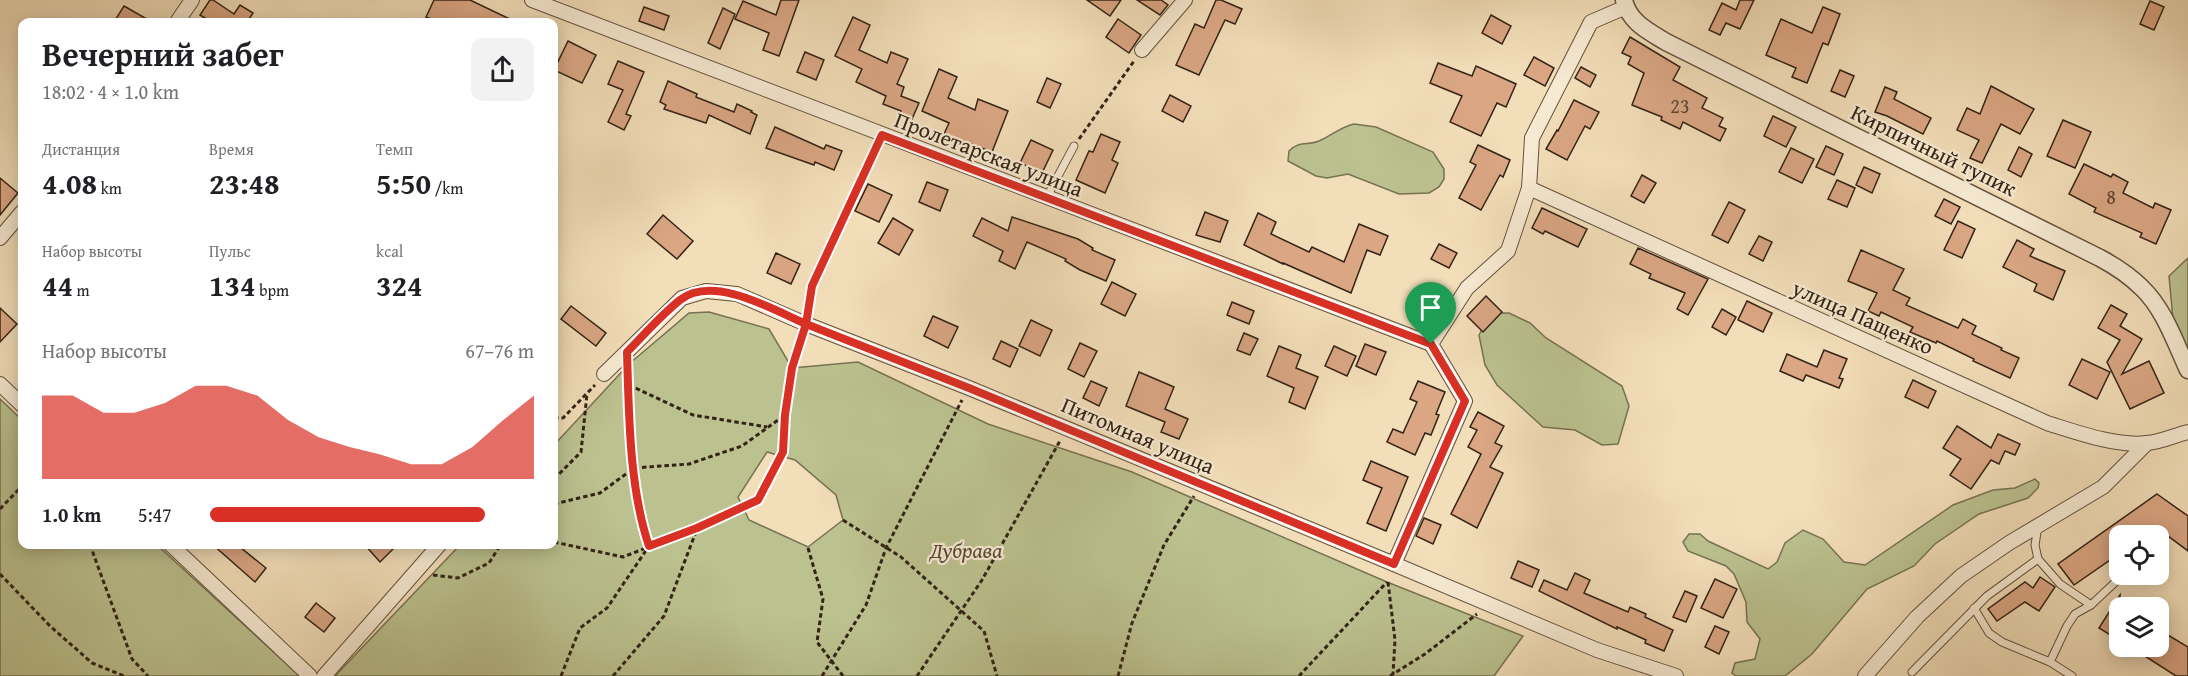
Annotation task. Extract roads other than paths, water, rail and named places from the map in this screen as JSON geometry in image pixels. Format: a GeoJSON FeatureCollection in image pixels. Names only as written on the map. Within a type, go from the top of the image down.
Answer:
{"type":"FeatureCollection","features":[{"type":"Feature","properties":{"kind":"street"},"geometry":{"type":"LineString","coordinates":[[180,18],[192,0]]}},
{"type":"Feature","properties":{"kind":"street","name":"Пролетарская улица"},"geometry":{"type":"LineString","coordinates":[[532,0],[1431,344]]}},
{"type":"Feature","properties":{"kind":"street"},"geometry":{"type":"LineString","coordinates":[[1142,50],[1185,0]]}},
{"type":"Feature","properties":{"kind":"street"},"geometry":{"type":"LineString","coordinates":[[1394,564],[1465,401],[1431,344],[1467,288],[1508,251],[1529,188],[1532,138],[1591,22],[1625,3]]}},
{"type":"Feature","properties":{"kind":"street","name":"Кирпичный тупик"},"geometry":{"type":"LineString","coordinates":[[1625,3],[1633,18],[1643,28],[1666,42],[2122,270],[2143,289],[2158,309],[2188,370]]}},
{"type":"Feature","properties":{"kind":"street","name":"улица Пащенко"},"geometry":{"type":"LineString","coordinates":[[1529,188],[2047,423],[2082,434],[2122,442],[2147,443],[2188,432]]}},
{"type":"Feature","properties":{"kind":"street"},"geometry":{"type":"LineString","coordinates":[[0,238],[18,217]]}},
{"type":"Feature","properties":{"kind":"street","name":"Питомная улица"},"geometry":{"type":"LineString","coordinates":[[604,374],[682,298],[706,291],[737,294],[1201,484],[1597,650],[1676,676]]}},
{"type":"Feature","properties":{"kind":"street"},"geometry":{"type":"LineString","coordinates":[[0,384],[18,401]]}},
{"type":"Feature","properties":{"kind":"street"},"geometry":{"type":"LineString","coordinates":[[1865,676],[1917,617],[1961,576],[2103,487],[2147,443]]}},
{"type":"Feature","properties":{"kind":"street"},"geometry":{"type":"LineString","coordinates":[[175,549],[310,676]]}},
{"type":"Feature","properties":{"kind":"street"},"geometry":{"type":"LineString","coordinates":[[324,676],[435,549]]}},
{"type":"Feature","properties":{"kind":"lane"},"geometry":{"type":"LineString","coordinates":[[1048,199],[1074,147]]}},
{"type":"Feature","properties":{"kind":"lane"},"geometry":{"type":"LineString","coordinates":[[2038,526],[2036,545],[2038,559],[2060,584],[2091,605]]}},
{"type":"Feature","properties":{"kind":"lane"},"geometry":{"type":"LineString","coordinates":[[1912,672],[1987,596],[2038,559]]}},
{"type":"Feature","properties":{"kind":"lane"},"geometry":{"type":"LineString","coordinates":[[2050,662],[2075,614],[2091,605],[2112,585]]}},
{"type":"Feature","properties":{"kind":"lane"},"geometry":{"type":"LineString","coordinates":[[1974,608],[1989,633],[1995,638],[2011,648],[2050,662],[2072,676]]}},
{"type":"Feature","properties":{"kind":"park label","name":"Дубрава"},"geometry":{"type":"Point","coordinates":[966,550]}}]}
